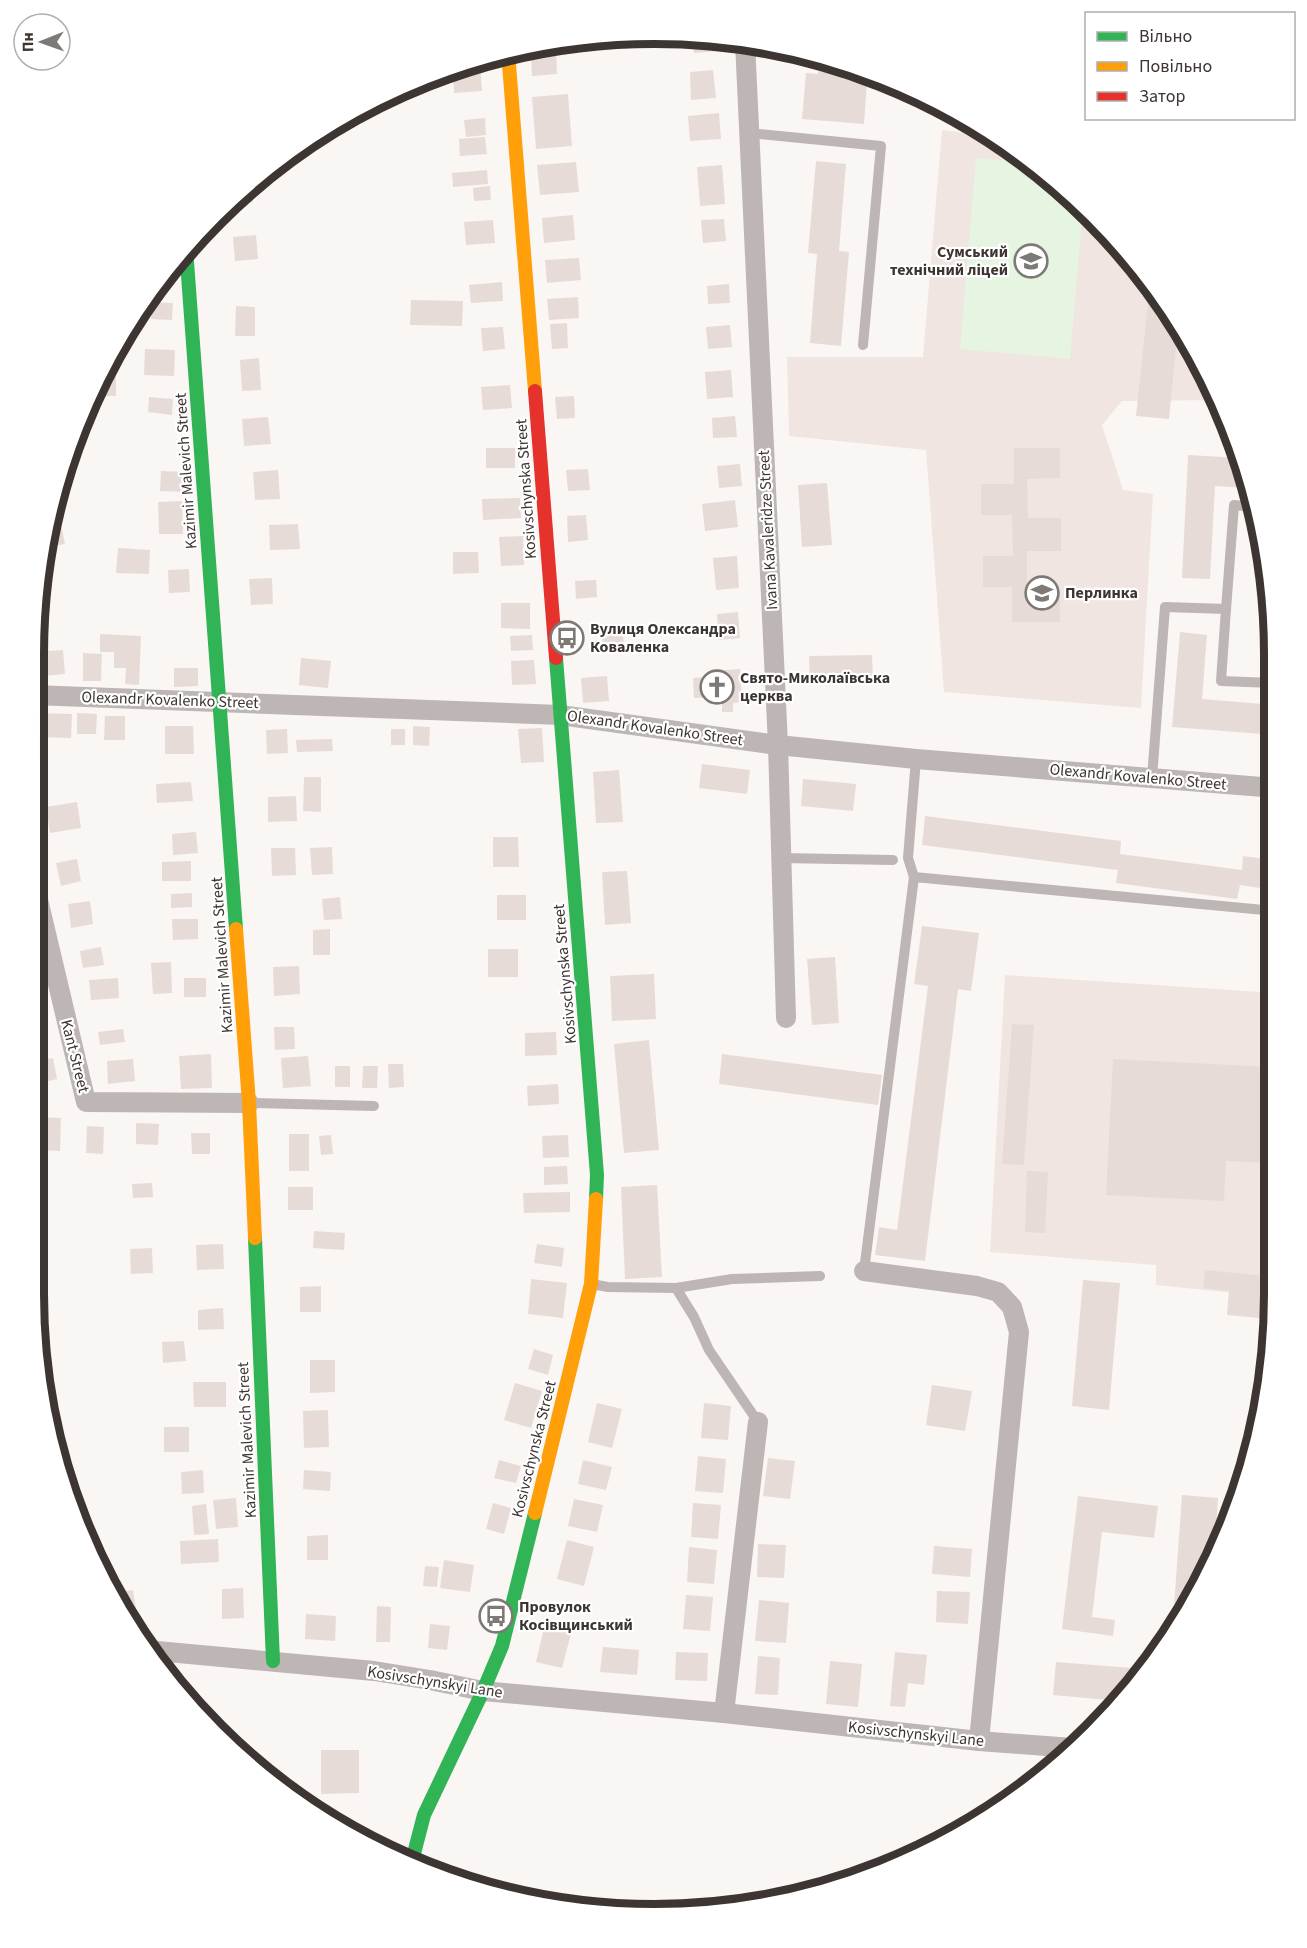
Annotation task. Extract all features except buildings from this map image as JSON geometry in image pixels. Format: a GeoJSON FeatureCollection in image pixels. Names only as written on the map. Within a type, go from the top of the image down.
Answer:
{"type":"FeatureCollection","features":[{"type":"Feature","properties":{"kind":"street","name":"Ivana Kavaleridze Street"},"geometry":{"type":"LineString","coordinates":[[745,51],[778,745],[786,1018]]}},
{"type":"Feature","properties":{"kind":"street","name":"Kosivschynska Street"},"geometry":{"type":"LineString","coordinates":[[414,1855],[424,1815],[502,1646],[591,1284],[597,1175],[509,61]]}},
{"type":"Feature","properties":{"kind":"street","name":"Kazimir Malevich Street"},"geometry":{"type":"LineString","coordinates":[[187,261],[249,1102],[273,1661]]}},
{"type":"Feature","properties":{"kind":"street","name":"Olexandr Kovalenko Street"},"geometry":{"type":"LineString","coordinates":[[44,695],[560,715],[778,745],[916,759],[1264,787]]}},
{"type":"Feature","properties":{"kind":"street","name":"Kant Street"},"geometry":{"type":"LineString","coordinates":[[44,925],[86,1102],[249,1102]]}},
{"type":"Feature","properties":{"kind":"street"},"geometry":{"type":"LineString","coordinates":[[864,1271],[977,1286],[998,1292],[1012,1307],[1019,1332],[979,1741]]}},
{"type":"Feature","properties":{"kind":"street"},"geometry":{"type":"LineString","coordinates":[[724,1713],[758,1422]]}},
{"type":"Feature","properties":{"kind":"street","name":"Kosivschynskyi Lane"},"geometry":{"type":"LineString","coordinates":[[159,1651],[374,1671],[483,1691],[724,1713],[979,1741],[1062,1747]]}},
{"type":"Feature","properties":{"kind":"lane"},"geometry":{"type":"LineString","coordinates":[[749,133],[881,146],[863,345]]}},
{"type":"Feature","properties":{"kind":"lane"},"geometry":{"type":"LineString","coordinates":[[1245,506],[1234,505],[1221,681],[1264,683]]}},
{"type":"Feature","properties":{"kind":"lane"},"geometry":{"type":"LineString","coordinates":[[1152,778],[1165,607],[1226,609]]}},
{"type":"Feature","properties":{"kind":"lane"},"geometry":{"type":"LineString","coordinates":[[864,1271],[914,877],[908,858],[916,759]]}},
{"type":"Feature","properties":{"kind":"lane"},"geometry":{"type":"LineString","coordinates":[[781,858],[893,860]]}},
{"type":"Feature","properties":{"kind":"lane"},"geometry":{"type":"LineString","coordinates":[[914,877],[1264,910]]}},
{"type":"Feature","properties":{"kind":"lane"},"geometry":{"type":"LineString","coordinates":[[249,1102],[374,1106]]}},
{"type":"Feature","properties":{"kind":"lane"},"geometry":{"type":"LineString","coordinates":[[591,1284],[608,1287],[676,1288],[732,1279],[820,1276]]}},
{"type":"Feature","properties":{"kind":"lane"},"geometry":{"type":"LineString","coordinates":[[676,1288],[694,1317],[709,1350],[758,1422]]}},
{"type":"Feature","properties":{"kind":"shaded area","name":"Перлинка"},"geometry":{"type":"Polygon","coordinates":[[[942,130],[973,134],[1056,195],[1112,251],[1161,315],[1182,349],[1208,400],[1122,401],[1102,425],[1123,490],[1153,494],[1141,708],[944,692],[926,450],[789,436],[787,357],[923,357],[942,130]]]}},
{"type":"Feature","properties":{"kind":"shaded area"},"geometry":{"type":"Polygon","coordinates":[[[1005,975],[1264,992],[1264,1296],[1156,1285],[1156,1265],[990,1252],[1005,975]]]}},
{"type":"Feature","properties":{"kind":"green space"},"geometry":{"type":"Polygon","coordinates":[[[976,158],[1012,161],[1056,195],[1082,219],[1070,359],[960,349],[976,158]]]}},
{"type":"Feature","properties":{"kind":"traffic: fast"},"geometry":{"type":"LineString","coordinates":[[187,261],[236,929]]}},
{"type":"Feature","properties":{"kind":"traffic: fast"},"geometry":{"type":"LineString","coordinates":[[556,658],[597,1175],[596,1199]]}},
{"type":"Feature","properties":{"kind":"traffic: fast"},"geometry":{"type":"LineString","coordinates":[[255,1238],[273,1661]]}},
{"type":"Feature","properties":{"kind":"traffic: fast"},"geometry":{"type":"LineString","coordinates":[[414,1855],[424,1815],[502,1646],[535,1513]]}},
{"type":"Feature","properties":{"kind":"traffic: slow"},"geometry":{"type":"LineString","coordinates":[[509,61],[535,391]]}},
{"type":"Feature","properties":{"kind":"traffic: slow"},"geometry":{"type":"LineString","coordinates":[[236,929],[249,1103],[255,1238]]}},
{"type":"Feature","properties":{"kind":"traffic: slow"},"geometry":{"type":"LineString","coordinates":[[535,1513],[591,1284],[596,1199]]}},
{"type":"Feature","properties":{"kind":"traffic: jam"},"geometry":{"type":"LineString","coordinates":[[535,391],[556,658]]}},
{"type":"Feature","properties":{"kind":"place","name":"Сумський технічний ліцей"},"geometry":{"type":"Point","coordinates":[1031,261]}},
{"type":"Feature","properties":{"kind":"place","name":"Перлинка"},"geometry":{"type":"Point","coordinates":[1042,593]}},
{"type":"Feature","properties":{"kind":"place","name":"Вулиця Олександра Коваленка"},"geometry":{"type":"Point","coordinates":[567,638]}},
{"type":"Feature","properties":{"kind":"place","name":"Свято-Миколаївська церква"},"geometry":{"type":"Point","coordinates":[717,687]}},
{"type":"Feature","properties":{"kind":"place","name":"Провулок Косівщинський"},"geometry":{"type":"Point","coordinates":[496,1616]}}]}
